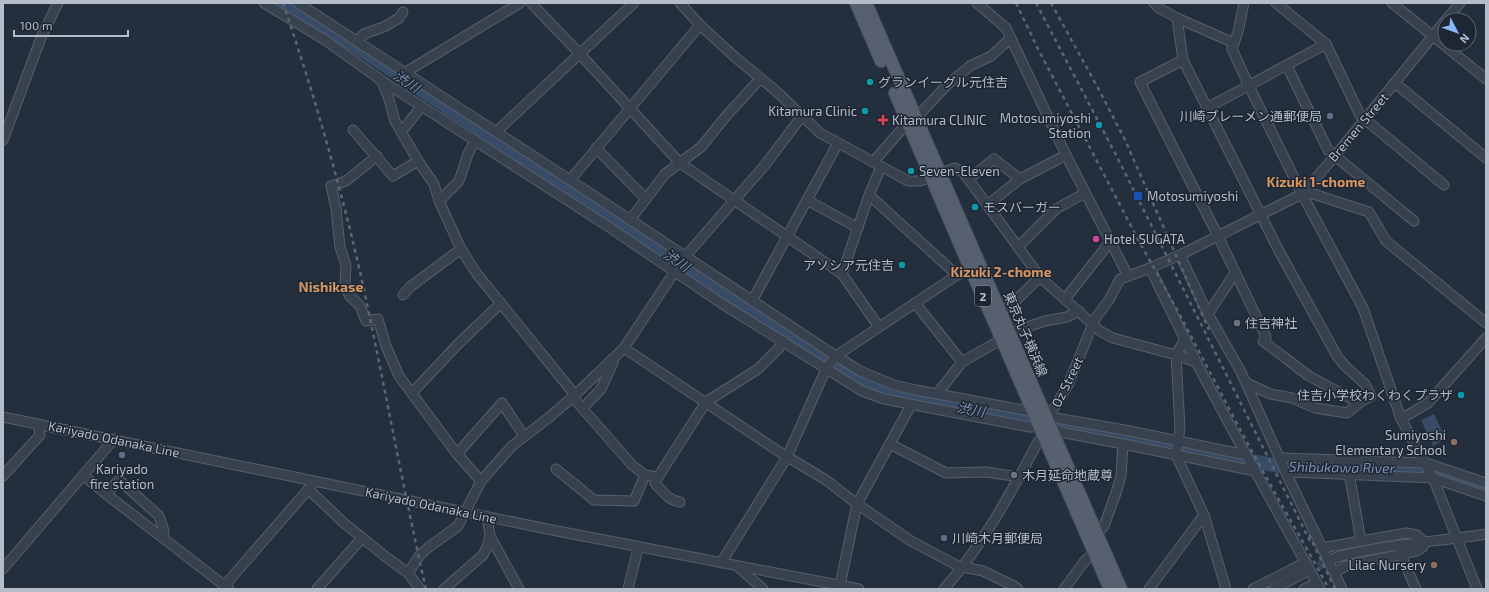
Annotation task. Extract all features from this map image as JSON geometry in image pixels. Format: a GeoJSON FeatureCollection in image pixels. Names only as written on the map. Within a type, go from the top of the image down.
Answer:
{"type":"FeatureCollection","features":[{"type":"Feature","properties":{"kind":"main road","name":"東京丸子横浜線"},"geometry":{"type":"LineString","coordinates":[[856,3],[912,121],[1046,424],[1092,536],[1121,589]]}},
{"type":"Feature","properties":{"kind":"main road","name":"東京丸子横浜線"},"geometry":{"type":"LineString","coordinates":[[866,3],[912,121]]}},
{"type":"Feature","properties":{"kind":"main road","name":"東京丸子横浜線"},"geometry":{"type":"LineString","coordinates":[[1006,336],[1033,412],[1046,424]]}},
{"type":"Feature","properties":{"kind":"main road","name":"東京丸子横浜線"},"geometry":{"type":"LineString","coordinates":[[1092,536],[1094,552],[1110,589]]}},
{"type":"Feature","properties":{"kind":"street"},"geometry":{"type":"LineString","coordinates":[[3,140],[42,35],[58,3]]}},
{"type":"Feature","properties":{"kind":"street"},"geometry":{"type":"LineString","coordinates":[[264,3],[325,40],[381,80],[587,211],[676,270],[721,303],[862,391],[884,399],[911,405],[1029,426],[1046,424],[1056,418],[1242,454],[1245,452]]}},
{"type":"Feature","properties":{"kind":"street"},"geometry":{"type":"LineString","coordinates":[[298,3],[406,72],[570,180],[597,200],[630,220],[684,258],[752,300],[854,368],[880,380],[916,390],[1033,412]]}},
{"type":"Feature","properties":{"kind":"street"},"geometry":{"type":"LineString","coordinates":[[406,72],[520,3]]}},
{"type":"Feature","properties":{"kind":"street"},"geometry":{"type":"LineString","coordinates":[[531,3],[680,163],[842,274],[879,327]]}},
{"type":"Feature","properties":{"kind":"street"},"geometry":{"type":"LineString","coordinates":[[496,132],[634,3]]}},
{"type":"Feature","properties":{"kind":"street"},"geometry":{"type":"LineString","coordinates":[[680,3],[700,25],[760,79],[776,91],[820,133],[908,181],[920,181],[935,174],[955,168],[963,172],[970,179],[987,205],[1040,277],[1100,331],[1113,338],[1196,362]]}},
{"type":"Feature","properties":{"kind":"street"},"geometry":{"type":"LineString","coordinates":[[977,3],[1006,28],[1066,155],[1128,276]]}},
{"type":"Feature","properties":{"kind":"street"},"geometry":{"type":"LineString","coordinates":[[1154,3],[1159,8],[1177,18],[1234,43]]}},
{"type":"Feature","properties":{"kind":"street"},"geometry":{"type":"LineString","coordinates":[[1244,3],[1238,32],[1232,49],[1302,194],[1363,308],[1401,419],[1433,478],[1477,589]]}},
{"type":"Feature","properties":{"kind":"street"},"geometry":{"type":"LineString","coordinates":[[1276,3],[1326,44],[1360,115],[1444,185]]}},
{"type":"Feature","properties":{"kind":"street"},"geometry":{"type":"LineString","coordinates":[[1392,3],[1486,79]]}},
{"type":"Feature","properties":{"kind":"street","name":"Bremen Street"},"geometry":{"type":"LineString","coordinates":[[1453,12],[1460,3]]}},
{"type":"Feature","properties":{"kind":"street"},"geometry":{"type":"LineString","coordinates":[[357,41],[364,34],[386,26],[399,18],[404,12]]}},
{"type":"Feature","properties":{"kind":"street"},"geometry":{"type":"LineString","coordinates":[[1177,18],[1183,60],[1260,215],[1337,356],[1345,366],[1365,384],[1371,396],[1359,403],[1347,413],[1315,408],[1292,398],[1270,394],[1246,383]]}},
{"type":"Feature","properties":{"kind":"street"},"geometry":{"type":"LineString","coordinates":[[570,180],[700,25]]}},
{"type":"Feature","properties":{"kind":"street","name":"Bremen Street"},"geometry":{"type":"LineString","coordinates":[[1150,268],[1180,255],[1302,194],[1365,120],[1437,31]]}},
{"type":"Feature","properties":{"kind":"street"},"geometry":{"type":"LineString","coordinates":[[842,274],[869,195],[877,165],[902,129],[963,71],[991,56],[1011,38]]}},
{"type":"Feature","properties":{"kind":"street"},"geometry":{"type":"LineString","coordinates":[[1207,108],[1326,44]]}},
{"type":"Feature","properties":{"kind":"street"},"geometry":{"type":"LineString","coordinates":[[1183,60],[1140,82],[1218,236],[1265,339],[1309,376],[1359,403]]}},
{"type":"Feature","properties":{"kind":"street"},"geometry":{"type":"LineString","coordinates":[[1287,66],[1328,150],[1414,221]]}},
{"type":"Feature","properties":{"kind":"street"},"geometry":{"type":"LineString","coordinates":[[630,220],[665,174],[701,147],[727,115],[760,79]]}},
{"type":"Feature","properties":{"kind":"street"},"geometry":{"type":"LineString","coordinates":[[381,80],[388,96],[395,121],[418,162],[434,184],[439,201],[461,249],[477,274],[571,390],[576,401],[632,465],[645,475],[658,477]]}},
{"type":"Feature","properties":{"kind":"street"},"geometry":{"type":"LineString","coordinates":[[1395,83],[1486,158]]}},
{"type":"Feature","properties":{"kind":"street"},"geometry":{"type":"LineString","coordinates":[[401,132],[422,106]]}},
{"type":"Feature","properties":{"kind":"street"},"geometry":{"type":"LineString","coordinates":[[408,573],[420,555],[458,526],[481,481],[512,446],[574,396],[624,348],[684,258],[765,165],[802,116]]}},
{"type":"Feature","properties":{"kind":"street"},"geometry":{"type":"LineString","coordinates":[[353,130],[393,176],[418,162]]}},
{"type":"Feature","properties":{"kind":"street"},"geometry":{"type":"LineString","coordinates":[[439,201],[459,181],[468,154],[475,140]]}},
{"type":"Feature","properties":{"kind":"street"},"geometry":{"type":"LineString","coordinates":[[752,300],[788,237],[838,143]]}},
{"type":"Feature","properties":{"kind":"street"},"geometry":{"type":"LineString","coordinates":[[596,148],[646,199]]}},
{"type":"Feature","properties":{"kind":"street"},"geometry":{"type":"LineString","coordinates":[[987,205],[1020,179],[1066,155]]}},
{"type":"Feature","properties":{"kind":"street"},"geometry":{"type":"LineString","coordinates":[[377,156],[346,180],[331,186],[336,208],[340,247],[346,265],[345,284],[350,295],[360,306],[366,321],[378,319],[386,346],[400,376],[457,454],[481,481]]}},
{"type":"Feature","properties":{"kind":"street"},"geometry":{"type":"LineString","coordinates":[[970,179],[994,159],[1020,179]]}},
{"type":"Feature","properties":{"kind":"street"},"geometry":{"type":"LineString","coordinates":[[1018,247],[1056,209],[1085,193]]}},
{"type":"Feature","properties":{"kind":"street"},"geometry":{"type":"LineString","coordinates":[[1302,194],[1310,193],[1369,212],[1386,241],[1486,323]]}},
{"type":"Feature","properties":{"kind":"street"},"geometry":{"type":"LineString","coordinates":[[869,195],[957,275]]}},
{"type":"Feature","properties":{"kind":"street"},"geometry":{"type":"LineString","coordinates":[[587,211],[597,200]]}},
{"type":"Feature","properties":{"kind":"street"},"geometry":{"type":"LineString","coordinates":[[807,200],[858,228]]}},
{"type":"Feature","properties":{"kind":"street"},"geometry":{"type":"LineString","coordinates":[[1066,299],[1110,242]]}},
{"type":"Feature","properties":{"kind":"street"},"geometry":{"type":"LineString","coordinates":[[403,295],[410,287],[461,249]]}},
{"type":"Feature","properties":{"kind":"street"},"geometry":{"type":"LineString","coordinates":[[1180,255],[1208,314],[1241,372],[1287,475],[1342,589]]}},
{"type":"Feature","properties":{"kind":"street"},"geometry":{"type":"LineString","coordinates":[[721,564],[787,457],[826,368],[836,356],[915,302],[957,275],[975,266]]}},
{"type":"Feature","properties":{"kind":"street"},"geometry":{"type":"LineString","coordinates":[[1150,268],[1196,362],[1306,567],[1318,586],[1304,589]]}},
{"type":"Feature","properties":{"kind":"street","name":"Oz Street"},"geometry":{"type":"LineString","coordinates":[[944,589],[963,568],[998,516],[1068,385],[1092,323],[1109,300],[1120,279],[1150,268]]}},
{"type":"Feature","properties":{"kind":"street"},"geometry":{"type":"LineString","coordinates":[[1208,314],[1235,273]]}},
{"type":"Feature","properties":{"kind":"street"},"geometry":{"type":"LineString","coordinates":[[996,312],[1009,307],[1040,277]]}},
{"type":"Feature","properties":{"kind":"street"},"geometry":{"type":"LineString","coordinates":[[915,302],[962,362]]}},
{"type":"Feature","properties":{"kind":"street"},"geometry":{"type":"LineString","coordinates":[[412,393],[458,344],[501,303]]}},
{"type":"Feature","properties":{"kind":"street"},"geometry":{"type":"LineString","coordinates":[[936,410],[938,394],[962,362],[1006,336],[1045,320],[1067,317],[1078,311]]}},
{"type":"Feature","properties":{"kind":"street"},"geometry":{"type":"LineString","coordinates":[[1401,419],[1428,403],[1486,338]]}},
{"type":"Feature","properties":{"kind":"street"},"geometry":{"type":"LineString","coordinates":[[1185,339],[1176,355],[1180,428],[1176,455],[1204,515],[1226,589]]}},
{"type":"Feature","properties":{"kind":"street"},"geometry":{"type":"LineString","coordinates":[[680,502],[668,498],[661,492],[655,483],[706,402],[758,369],[784,341]]}},
{"type":"Feature","properties":{"kind":"street"},"geometry":{"type":"LineString","coordinates":[[624,348],[787,457],[826,480],[857,504],[911,541],[963,568],[983,571],[1018,589]]}},
{"type":"Feature","properties":{"kind":"street"},"geometry":{"type":"LineString","coordinates":[[582,408],[601,390],[612,360]]}},
{"type":"Feature","properties":{"kind":"street"},"geometry":{"type":"LineString","coordinates":[[457,454],[502,403],[524,436]]}},
{"type":"Feature","properties":{"kind":"street"},"geometry":{"type":"LineString","coordinates":[[840,585],[857,504],[911,405]]}},
{"type":"Feature","properties":{"kind":"street"},"geometry":{"type":"LineString","coordinates":[[3,426],[6,417]]}},
{"type":"Feature","properties":{"kind":"street","name":"Kariyado Odanaka Line"},"geometry":{"type":"LineString","coordinates":[[6,417],[487,517],[721,564],[736,565],[859,589]]}},
{"type":"Feature","properties":{"kind":"street"},"geometry":{"type":"LineString","coordinates":[[3,476],[40,435],[38,424]]}},
{"type":"Feature","properties":{"kind":"street"},"geometry":{"type":"LineString","coordinates":[[1046,424],[1060,432],[1250,470],[1254,468]]}},
{"type":"Feature","properties":{"kind":"street"},"geometry":{"type":"LineString","coordinates":[[3,569],[84,476],[114,439]]}},
{"type":"Feature","properties":{"kind":"street"},"geometry":{"type":"LineString","coordinates":[[890,444],[946,473],[986,472],[1020,477]]}},
{"type":"Feature","properties":{"kind":"street"},"geometry":{"type":"LineString","coordinates":[[1092,536],[1104,526],[1116,493],[1121,476],[1123,444]]}},
{"type":"Feature","properties":{"kind":"street"},"geometry":{"type":"LineString","coordinates":[[1280,459],[1306,458],[1426,463],[1486,483]]}},
{"type":"Feature","properties":{"kind":"street"},"geometry":{"type":"LineString","coordinates":[[556,469],[594,500],[634,501],[645,475]]}},
{"type":"Feature","properties":{"kind":"street"},"geometry":{"type":"LineString","coordinates":[[1287,475],[1291,472],[1433,478],[1486,496]]}},
{"type":"Feature","properties":{"kind":"street"},"geometry":{"type":"LineString","coordinates":[[1349,474],[1361,541]]}},
{"type":"Feature","properties":{"kind":"street"},"geometry":{"type":"LineString","coordinates":[[84,476],[227,587],[315,481]]}},
{"type":"Feature","properties":{"kind":"street"},"geometry":{"type":"LineString","coordinates":[[106,494],[119,480],[159,516],[164,531],[163,538]]}},
{"type":"Feature","properties":{"kind":"street"},"geometry":{"type":"LineString","coordinates":[[308,489],[344,523],[408,573],[420,589]]}},
{"type":"Feature","properties":{"kind":"street"},"geometry":{"type":"LineString","coordinates":[[1149,589],[1204,515]]}},
{"type":"Feature","properties":{"kind":"street"},"geometry":{"type":"LineString","coordinates":[[487,517],[490,536],[519,589]]}},
{"type":"Feature","properties":{"kind":"street"},"geometry":{"type":"LineString","coordinates":[[1322,548],[1406,532],[1417,535],[1423,541],[1423,547],[1417,551],[1346,566],[1334,573]]}},
{"type":"Feature","properties":{"kind":"street"},"geometry":{"type":"LineString","coordinates":[[1334,558],[1359,551],[1423,541],[1458,539],[1486,534]]}},
{"type":"Feature","properties":{"kind":"street"},"geometry":{"type":"LineString","coordinates":[[444,589],[483,555],[490,536]]}},
{"type":"Feature","properties":{"kind":"street"},"geometry":{"type":"LineString","coordinates":[[317,589],[362,538]]}},
{"type":"Feature","properties":{"kind":"street"},"geometry":{"type":"LineString","coordinates":[[628,589],[637,547]]}},
{"type":"Feature","properties":{"kind":"street"},"geometry":{"type":"LineString","coordinates":[[1064,589],[1084,562],[1094,552]]}},
{"type":"Feature","properties":{"kind":"street"},"geometry":{"type":"LineString","coordinates":[[1400,554],[1416,589]]}},
{"type":"Feature","properties":{"kind":"street"},"geometry":{"type":"LineString","coordinates":[[736,565],[764,589]]}},
{"type":"Feature","properties":{"kind":"street"},"geometry":{"type":"LineString","coordinates":[[1253,589],[1306,567]]}},
{"type":"Feature","properties":{"kind":"street"},"geometry":{"type":"LineString","coordinates":[[1274,589],[1306,567]]}},
{"type":"Feature","properties":{"kind":"water"},"geometry":{"type":"Polygon","coordinates":[[[1434,414],[1446,439],[1433,446],[1421,420],[1434,414]]]}},
{"type":"Feature","properties":{"kind":"waterway","name":"渋川"},"geometry":{"type":"LineString","coordinates":[[285,3],[357,47],[729,295],[734,302],[779,332],[786,332],[810,349],[869,385],[900,396],[1279,466],[1425,468],[1486,489]]}},
{"type":"Feature","properties":{"kind":"tunnel"},"geometry":{"type":"LineString","coordinates":[[1306,572],[1334,558]]}},
{"type":"Feature","properties":{"kind":"railway"},"geometry":{"type":"LineString","coordinates":[[283,3],[309,83],[344,205],[372,328],[426,589]]}},
{"type":"Feature","properties":{"kind":"railway"},"geometry":{"type":"LineString","coordinates":[[1016,3],[1037,47],[1141,245],[1249,446],[1329,589]]}},
{"type":"Feature","properties":{"kind":"railway"},"geometry":{"type":"LineString","coordinates":[[1036,3],[1116,155],[1310,541]]}},
{"type":"Feature","properties":{"kind":"railway"},"geometry":{"type":"LineString","coordinates":[[1051,3],[1125,140],[1209,330]]}},
{"type":"Feature","properties":{"kind":"railway"},"geometry":{"type":"LineString","coordinates":[[1309,535],[1335,589]]}},
{"type":"Feature","properties":{"kind":"place","name":"グランイーグル元住吉"},"geometry":{"type":"Point","coordinates":[870,82]}},
{"type":"Feature","properties":{"kind":"place","name":"Kitamura Clinic"},"geometry":{"type":"Point","coordinates":[865,111]}},
{"type":"Feature","properties":{"kind":"place","name":"川崎ブレーメン通郵便局"},"geometry":{"type":"Point","coordinates":[1330,116]}},
{"type":"Feature","properties":{"kind":"place","name":"Kitamura CLINIC"},"geometry":{"type":"Point","coordinates":[883,120]}},
{"type":"Feature","properties":{"kind":"place","name":"Motosumiyoshi Station"},"geometry":{"type":"Point","coordinates":[1099,125]}},
{"type":"Feature","properties":{"kind":"place","name":"Seven-Eleven"},"geometry":{"type":"Point","coordinates":[911,171]}},
{"type":"Feature","properties":{"kind":"place","name":"Motosumiyoshi"},"geometry":{"type":"Point","coordinates":[1138,196]}},
{"type":"Feature","properties":{"kind":"place","name":"モスバーガー"},"geometry":{"type":"Point","coordinates":[975,207]}},
{"type":"Feature","properties":{"kind":"place","name":"Hotel SUGATA"},"geometry":{"type":"Point","coordinates":[1096,239]}},
{"type":"Feature","properties":{"kind":"place","name":"アソシア元住吉"},"geometry":{"type":"Point","coordinates":[902,265]}},
{"type":"Feature","properties":{"kind":"place","name":"住吉神社"},"geometry":{"type":"Point","coordinates":[1237,323]}},
{"type":"Feature","properties":{"kind":"place","name":"住吉小学校わくわくプラザ"},"geometry":{"type":"Point","coordinates":[1461,395]}},
{"type":"Feature","properties":{"kind":"place","name":"Sumiyoshi Elementary School"},"geometry":{"type":"Point","coordinates":[1454,442]}},
{"type":"Feature","properties":{"kind":"place","name":"Kariyado fire station"},"geometry":{"type":"Point","coordinates":[122,455]}},
{"type":"Feature","properties":{"kind":"place","name":"木月延命地蔵尊"},"geometry":{"type":"Point","coordinates":[1014,475]}},
{"type":"Feature","properties":{"kind":"place","name":"川崎木月郵便局"},"geometry":{"type":"Point","coordinates":[944,538]}},
{"type":"Feature","properties":{"kind":"place","name":"Lilac Nursery"},"geometry":{"type":"Point","coordinates":[1434,565]}},
{"type":"Feature","properties":{"kind":"district","name":"Kizuki 1-chome"},"geometry":{"type":"Point","coordinates":[1316,181]}},
{"type":"Feature","properties":{"kind":"district","name":"Kizuki 2-chome"},"geometry":{"type":"Point","coordinates":[1001,271]}},
{"type":"Feature","properties":{"kind":"district","name":"Nishikase"},"geometry":{"type":"Point","coordinates":[331,286]}},
{"type":"Feature","properties":{"kind":"water label","name":"Shibukawa River"},"geometry":{"type":"Point","coordinates":[1342,467]}}]}
